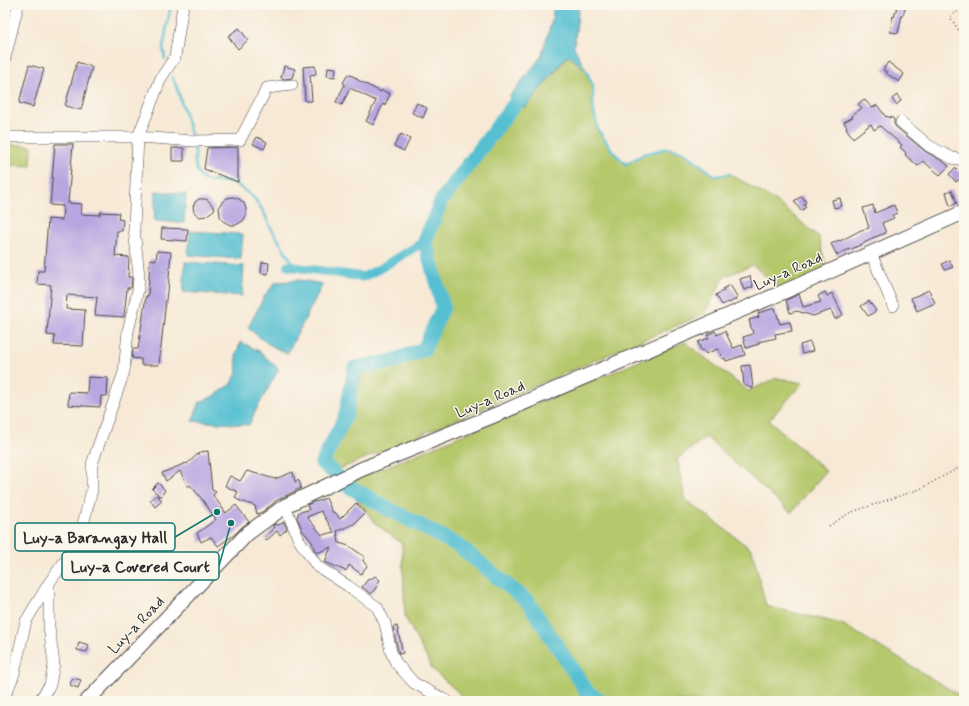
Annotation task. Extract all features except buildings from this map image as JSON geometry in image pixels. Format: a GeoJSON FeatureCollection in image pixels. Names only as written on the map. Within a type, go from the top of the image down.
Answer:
{"type":"FeatureCollection","features":[{"type":"Feature","properties":{"kind":"main road","name":"Luy-a Road"},"geometry":{"type":"LineString","coordinates":[[87,701],[248,533],[285,506],[362,469],[500,413],[781,293],[964,212]]}},
{"type":"Feature","properties":{"kind":"street"},"geometry":{"type":"LineString","coordinates":[[5,58],[18,5]]}},
{"type":"Feature","properties":{"kind":"street"},"geometry":{"type":"LineString","coordinates":[[5,695],[13,678],[26,621],[49,583],[70,554],[83,524],[92,490],[92,464],[124,372],[128,331],[138,290],[139,276],[134,228],[138,137],[161,78],[175,57],[184,5]]}},
{"type":"Feature","properties":{"kind":"street"},"geometry":{"type":"LineString","coordinates":[[5,136],[138,137],[190,141],[240,140],[267,88],[292,84]]}},
{"type":"Feature","properties":{"kind":"street"},"geometry":{"type":"LineString","coordinates":[[901,122],[930,146],[952,158],[964,160]]}},
{"type":"Feature","properties":{"kind":"street"},"geometry":{"type":"LineString","coordinates":[[871,253],[893,306]]}},
{"type":"Feature","properties":{"kind":"street"},"geometry":{"type":"LineString","coordinates":[[285,506],[299,540],[317,566],[377,607],[384,623],[391,652],[396,663],[414,683],[447,701]]}},
{"type":"Feature","properties":{"kind":"street"},"geometry":{"type":"LineString","coordinates":[[39,701],[50,684],[54,664],[49,627],[49,583]]}},
{"type":"Feature","properties":{"kind":"path"},"geometry":{"type":"LineString","coordinates":[[964,6],[950,16],[964,38]]}},
{"type":"Feature","properties":{"kind":"path"},"geometry":{"type":"LineString","coordinates":[[829,526],[849,514],[920,489],[964,465]]}},
{"type":"Feature","properties":{"kind":"green space"},"geometry":{"type":"Polygon","coordinates":[[[569,55],[586,70],[593,86],[593,107],[598,130],[614,153],[626,164],[644,154],[668,148],[684,152],[715,176],[730,174],[777,202],[819,237],[827,271],[782,291],[753,265],[725,276],[704,314],[333,472],[322,463],[346,415],[355,368],[394,361],[424,349],[443,307],[425,241],[441,201],[516,102],[525,108],[569,55]]]}},
{"type":"Feature","properties":{"kind":"green space"},"geometry":{"type":"Polygon","coordinates":[[[5,144],[32,146],[31,166],[5,165],[5,144]]]}},
{"type":"Feature","properties":{"kind":"green space"},"geometry":{"type":"Polygon","coordinates":[[[685,342],[748,391],[777,378],[803,383],[769,420],[826,471],[791,513],[706,437],[677,459],[685,499],[752,550],[766,606],[842,624],[964,698],[964,701],[465,701],[457,691],[433,670],[405,617],[402,544],[376,524],[345,484],[685,342]]]}},
{"type":"Feature","properties":{"kind":"water"},"geometry":{"type":"Polygon","coordinates":[[[554,5],[579,5],[574,47],[586,70],[568,55],[525,108],[509,97],[541,57],[552,20],[554,5]]]}},
{"type":"Feature","properties":{"kind":"water"},"geometry":{"type":"Polygon","coordinates":[[[156,191],[186,194],[184,223],[154,221],[156,191]]]}},
{"type":"Feature","properties":{"kind":"water"},"geometry":{"type":"Polygon","coordinates":[[[190,231],[243,234],[241,259],[188,255],[190,231]]]}},
{"type":"Feature","properties":{"kind":"water"},"geometry":{"type":"Polygon","coordinates":[[[185,262],[244,266],[242,296],[183,292],[185,262]]]}},
{"type":"Feature","properties":{"kind":"water"},"geometry":{"type":"Polygon","coordinates":[[[300,280],[323,284],[287,354],[267,343],[248,328],[265,295],[276,282],[300,280]]]}},
{"type":"Feature","properties":{"kind":"water"},"geometry":{"type":"Polygon","coordinates":[[[241,342],[259,351],[279,369],[249,425],[192,421],[200,402],[214,396],[230,385],[237,373],[236,354],[241,342]]]}},
{"type":"Feature","properties":{"kind":"waterway"},"geometry":{"type":"LineString","coordinates":[[165,59],[163,47],[171,5]]}},
{"type":"Feature","properties":{"kind":"waterway"},"geometry":{"type":"LineString","coordinates":[[586,70],[593,86],[593,107],[598,130],[614,153],[626,164],[644,154],[668,148],[684,152],[715,176],[730,174]]}},
{"type":"Feature","properties":{"kind":"waterway"},"geometry":{"type":"LineString","coordinates":[[172,76],[192,138]]}},
{"type":"Feature","properties":{"kind":"waterway"},"geometry":{"type":"LineString","coordinates":[[516,102],[441,201],[425,241],[443,307],[424,349],[394,361],[355,368],[346,415],[322,463],[345,484],[459,546],[528,602],[587,692],[601,701]]}},
{"type":"Feature","properties":{"kind":"waterway"},"geometry":{"type":"LineString","coordinates":[[193,143],[195,163],[201,178],[208,181],[229,182],[236,184],[254,198],[295,267]]}},
{"type":"Feature","properties":{"kind":"waterway"},"geometry":{"type":"LineString","coordinates":[[288,266],[363,277],[381,268],[425,241]]}},
{"type":"Feature","properties":{"kind":"place","name":"Luy-a Barangay Hall"},"geometry":{"type":"Point","coordinates":[217,512]}},
{"type":"Feature","properties":{"kind":"place","name":"Luy-a Covered Court"},"geometry":{"type":"Point","coordinates":[231,523]}}]}
